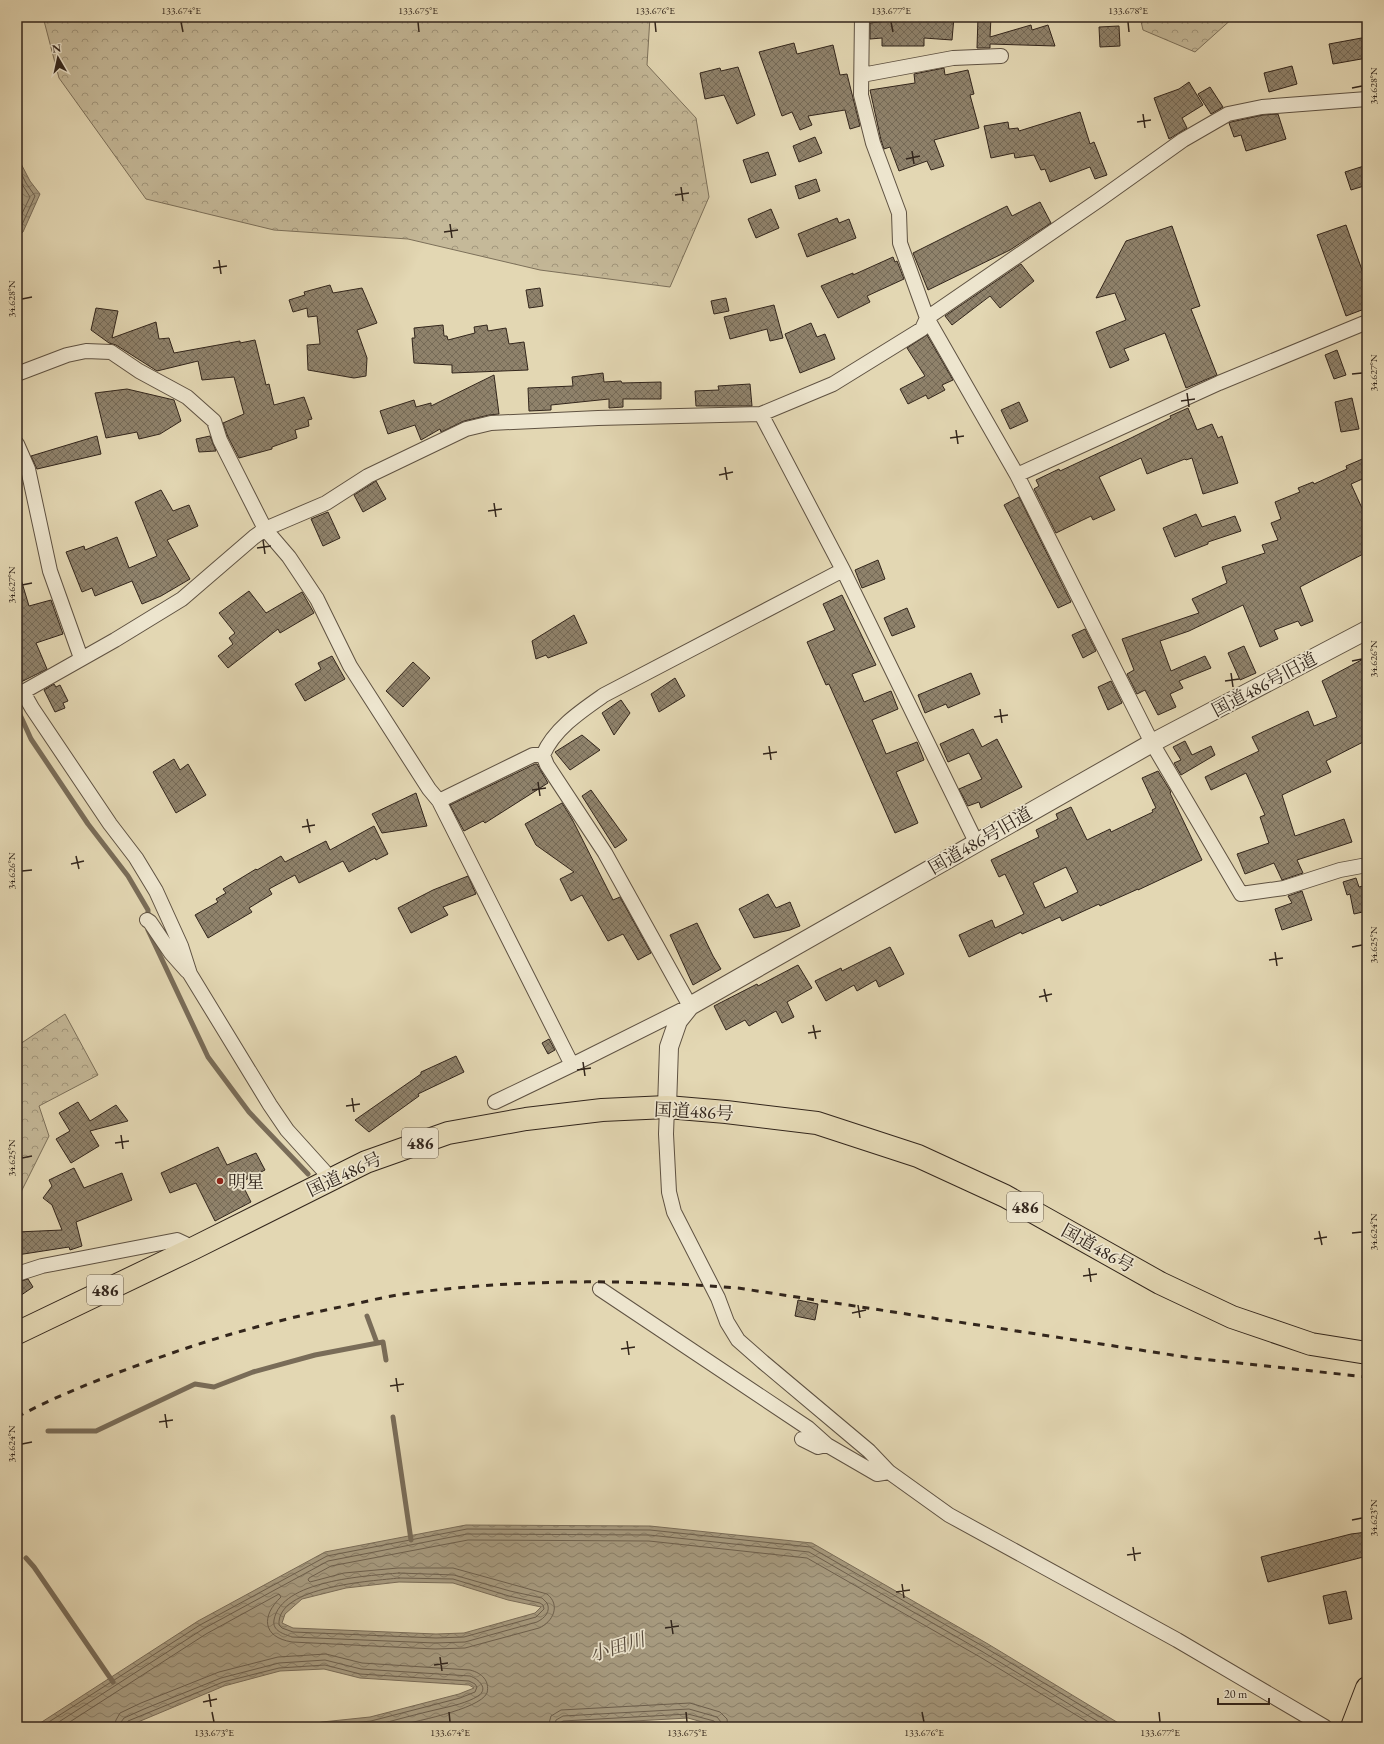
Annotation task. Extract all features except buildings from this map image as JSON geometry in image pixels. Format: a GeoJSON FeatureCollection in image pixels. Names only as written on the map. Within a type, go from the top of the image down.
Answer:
{"type":"FeatureCollection","features":[{"type":"Feature","properties":{"kind":"main road","name":"国道486号"},"geometry":{"type":"LineString","coordinates":[[17,1333],[194,1248],[366,1162],[448,1133],[526,1119],[602,1110],[667,1107],[726,1112],[817,1123],[918,1156],[1005,1196],[1160,1283],[1232,1317],[1311,1344],[1367,1353]]}},
{"type":"Feature","properties":{"kind":"main road"},"geometry":{"type":"LineString","coordinates":[[1352,1727],[1367,1688]]}},
{"type":"Feature","properties":{"kind":"street"},"geometry":{"type":"LineString","coordinates":[[862,17],[861,95],[873,143],[899,213],[900,243],[927,318],[1017,475],[1152,743],[1241,894],[1284,888],[1340,870],[1367,865]]}},
{"type":"Feature","properties":{"kind":"street"},"geometry":{"type":"LineString","coordinates":[[862,75],[953,58],[1001,56]]}},
{"type":"Feature","properties":{"kind":"street"},"geometry":{"type":"LineString","coordinates":[[190,974],[181,946],[152,884],[136,858],[110,824],[20,692],[182,599],[265,529],[326,503],[368,476],[459,433],[490,423],[598,418],[761,414],[833,384],[922,329],[927,318],[1099,200],[1183,140],[1228,114],[1262,106],[1367,99]]}},
{"type":"Feature","properties":{"kind":"street"},"geometry":{"type":"LineString","coordinates":[[1017,475],[1220,383],[1367,322]]}},
{"type":"Feature","properties":{"kind":"street"},"geometry":{"type":"LineString","coordinates":[[17,374],[67,355],[86,351],[111,352],[139,372],[187,397],[214,421],[220,440],[265,529],[289,557],[317,599],[350,666],[428,789],[439,801],[572,1065]]}},
{"type":"Feature","properties":{"kind":"street"},"geometry":{"type":"LineString","coordinates":[[761,414],[843,570],[976,842]]}},
{"type":"Feature","properties":{"kind":"street"},"geometry":{"type":"LineString","coordinates":[[17,444],[28,469],[50,571],[81,658]]}},
{"type":"Feature","properties":{"kind":"street"},"geometry":{"type":"LineString","coordinates":[[495,1102],[690,1006],[605,853],[547,765],[543,755],[548,744],[557,733],[586,707],[604,695],[843,570]]}},
{"type":"Feature","properties":{"kind":"street","name":"国道486号旧道"},"geometry":{"type":"LineString","coordinates":[[667,1107],[669,1047],[678,1021],[690,1006],[1152,743],[1367,630]]}},
{"type":"Feature","properties":{"kind":"street"},"geometry":{"type":"LineString","coordinates":[[439,801],[532,755],[543,755]]}},
{"type":"Feature","properties":{"kind":"street"},"geometry":{"type":"LineString","coordinates":[[148,921],[171,953],[190,974],[270,1106],[300,1145],[324,1171],[329,1180]]}},
{"type":"Feature","properties":{"kind":"street"},"geometry":{"type":"LineString","coordinates":[[667,1107],[666,1134],[669,1192],[674,1212],[718,1298],[727,1322],[738,1340],[869,1451],[889,1472],[949,1515],[1177,1640],[1325,1727]]}},
{"type":"Feature","properties":{"kind":"street"},"geometry":{"type":"LineString","coordinates":[[17,1274],[42,1266],[177,1240],[194,1248]]}},
{"type":"Feature","properties":{"kind":"street"},"geometry":{"type":"LineString","coordinates":[[600,1289],[808,1428],[827,1445],[877,1474],[889,1472]]}},
{"type":"Feature","properties":{"kind":"street"},"geometry":{"type":"LineString","coordinates":[[802,1439],[818,1447],[827,1445]]}},
{"type":"Feature","properties":{"kind":"green space"},"geometry":{"type":"Polygon","coordinates":[[[43,17],[650,17],[647,65],[696,118],[709,197],[670,287],[540,270],[408,239],[274,230],[146,199],[59,78],[43,17]]]}},
{"type":"Feature","properties":{"kind":"green space"},"geometry":{"type":"Polygon","coordinates":[[[1140,17],[1234,17],[1195,52],[1143,30],[1140,17]]]}},
{"type":"Feature","properties":{"kind":"green space"},"geometry":{"type":"Polygon","coordinates":[[[65,1014],[98,1075],[39,1106],[49,1136],[20,1194],[17,1197],[17,1046],[65,1014]]]}},
{"type":"Feature","properties":{"kind":"water"},"geometry":{"type":"Polygon","coordinates":[[[17,156],[30,181],[40,194],[23,232],[17,237],[17,156]]]}},
{"type":"Feature","properties":{"kind":"water","name":"小田川"},"geometry":{"type":"Polygon","coordinates":[[[466,1525],[650,1526],[812,1543],[988,1644],[1125,1727],[720,1727],[688,1718],[527,1727],[301,1727],[322,1722],[370,1717],[459,1694],[474,1688],[469,1685],[360,1678],[324,1669],[280,1671],[224,1686],[126,1727],[34,1727],[198,1621],[325,1552],[466,1525]],[[399,1582],[346,1588],[302,1599],[285,1614],[282,1623],[293,1628],[436,1634],[464,1633],[535,1613],[541,1607],[508,1600],[453,1583],[399,1582]]]}},
{"type":"Feature","properties":{"kind":"waterway"},"geometry":{"type":"LineString","coordinates":[[17,708],[31,739],[88,824],[128,876],[148,910],[148,920]]}},
{"type":"Feature","properties":{"kind":"waterway"},"geometry":{"type":"LineString","coordinates":[[148,930],[208,1057],[249,1112],[308,1174]]}},
{"type":"Feature","properties":{"kind":"waterway"},"geometry":{"type":"LineString","coordinates":[[367,1316],[377,1343]]}},
{"type":"Feature","properties":{"kind":"waterway"},"geometry":{"type":"LineString","coordinates":[[48,1431],[96,1431],[195,1384],[214,1387],[253,1372],[315,1355],[383,1342],[386,1360]]}},
{"type":"Feature","properties":{"kind":"waterway"},"geometry":{"type":"LineString","coordinates":[[393,1417],[411,1540]]}},
{"type":"Feature","properties":{"kind":"waterway"},"geometry":{"type":"LineString","coordinates":[[26,1558],[34,1567],[113,1682]]}},
{"type":"Feature","properties":{"kind":"railway"},"geometry":{"type":"LineString","coordinates":[[17,1417],[69,1392],[122,1371],[204,1342],[274,1322],[403,1294],[487,1285],[529,1283],[654,1283],[738,1288],[1192,1358],[1367,1377]]}},
{"type":"Feature","properties":{"kind":"place","name":"明星"},"geometry":{"type":"Point","coordinates":[220,1181]}}]}
